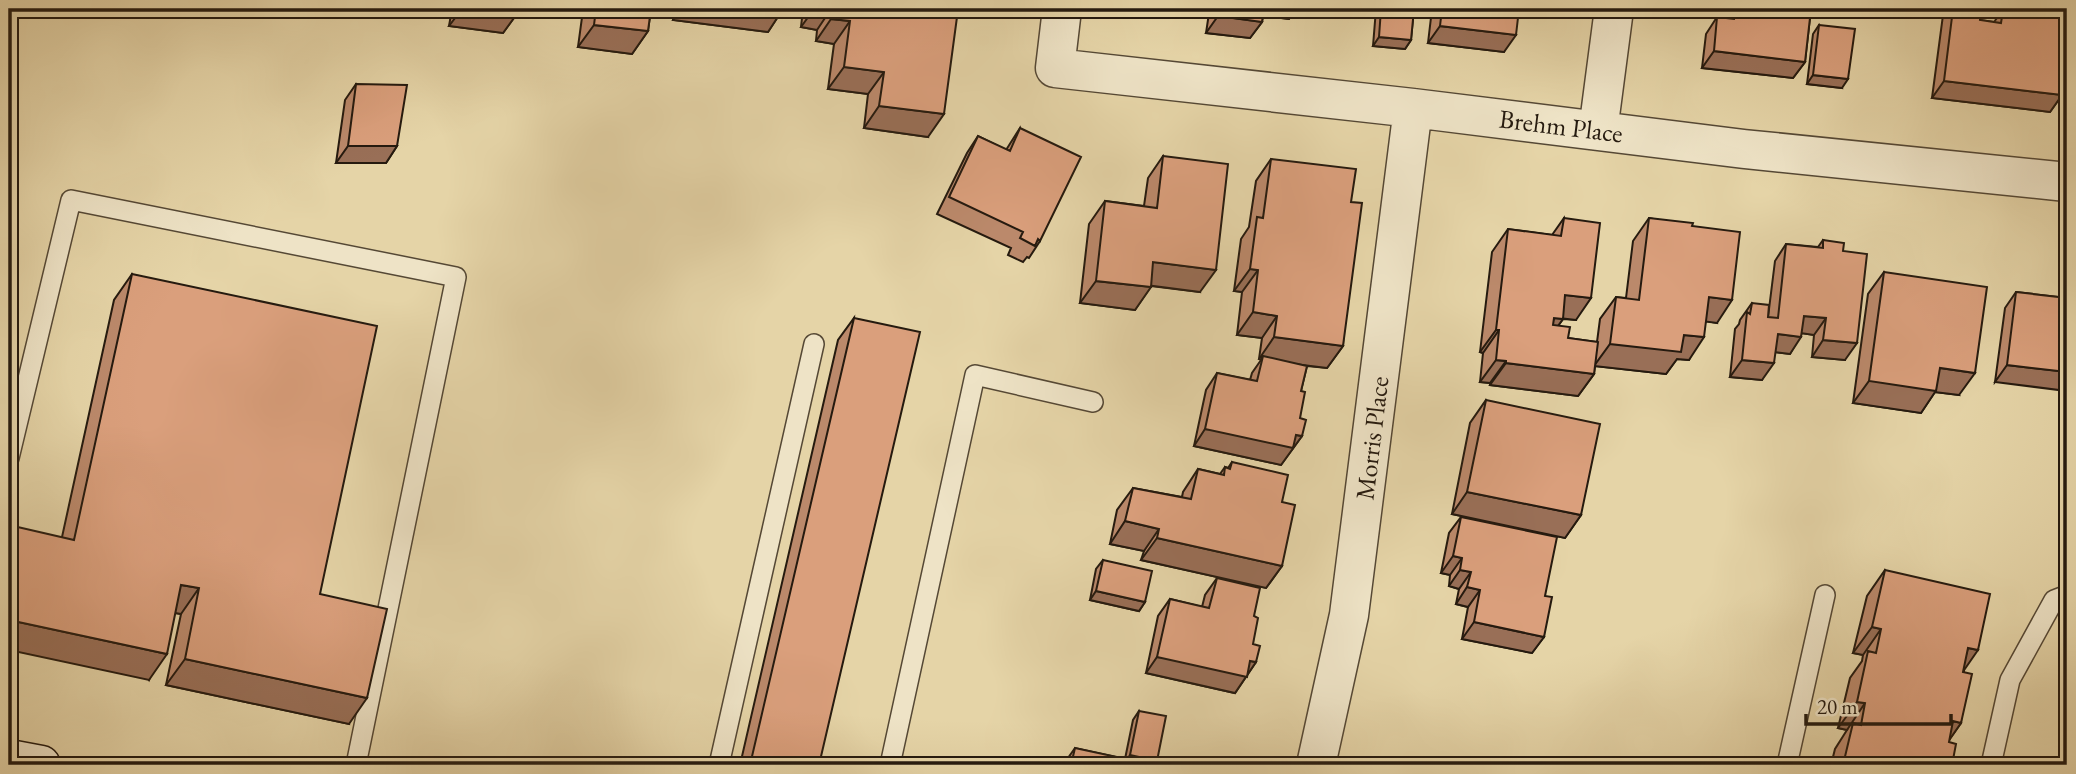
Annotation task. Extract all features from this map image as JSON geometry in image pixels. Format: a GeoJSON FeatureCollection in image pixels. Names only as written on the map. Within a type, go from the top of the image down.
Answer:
{"type":"FeatureCollection","features":[{"type":"Feature","properties":{"kind":"street","name":"Brehm Place"},"geometry":{"type":"LineString","coordinates":[[1062,9],[1055,68],[1744,149],[2067,182]]}},
{"type":"Feature","properties":{"kind":"street"},"geometry":{"type":"LineString","coordinates":[[1598,131],[1614,9]]}},
{"type":"Feature","properties":{"kind":"street","name":"Morris Place"},"geometry":{"type":"LineString","coordinates":[[1317,765],[1349,615],[1413,108]]}},
{"type":"Feature","properties":{"kind":"street"},"geometry":{"type":"LineString","coordinates":[[9,758],[41,765]]}},
{"type":"Feature","properties":{"kind":"lane"},"geometry":{"type":"LineString","coordinates":[[9,458],[71,200],[456,277],[356,765]]}},
{"type":"Feature","properties":{"kind":"lane"},"geometry":{"type":"LineString","coordinates":[[719,765],[814,344]]}},
{"type":"Feature","properties":{"kind":"lane"},"geometry":{"type":"LineString","coordinates":[[890,765],[975,375],[1094,402]]}},
{"type":"Feature","properties":{"kind":"lane"},"geometry":{"type":"LineString","coordinates":[[1787,765],[1825,595]]}},
{"type":"Feature","properties":{"kind":"lane"},"geometry":{"type":"LineString","coordinates":[[1992,765],[2010,680],[2054,600],[2067,595]]}},
{"type":"Feature","properties":{"kind":"building"},"geometry":{"type":"Polygon","coordinates":[[[596,9],[651,9],[648,31],[594,25],[596,9]]]}},
{"type":"Feature","properties":{"kind":"building"},"geometry":{"type":"Polygon","coordinates":[[[832,9],[889,9],[957,17],[944,114],[879,106],[884,72],[844,67],[850,21],[831,19],[832,9]]]}},
{"type":"Feature","properties":{"kind":"building"},"geometry":{"type":"Polygon","coordinates":[[[1219,9],[1264,9],[1262,22],[1218,16],[1219,9]]]}},
{"type":"Feature","properties":{"kind":"building"},"geometry":{"type":"Polygon","coordinates":[[[1381,9],[1414,9],[1411,40],[1379,37],[1381,9]]]}},
{"type":"Feature","properties":{"kind":"building"},"geometry":{"type":"Polygon","coordinates":[[[1442,9],[1519,9],[1516,35],[1440,26],[1442,9]]]}},
{"type":"Feature","properties":{"kind":"building"},"geometry":{"type":"Polygon","coordinates":[[[1735,9],[1811,9],[1805,62],[1714,51],[1717,17],[1734,19],[1735,9]]]}},
{"type":"Feature","properties":{"kind":"building"},"geometry":{"type":"Polygon","coordinates":[[[1953,9],[1981,9],[1980,20],[2001,23],[2003,10],[2066,17],[2060,59],[2066,59],[2062,95],[1944,81],[1953,9]]]}},
{"type":"Feature","properties":{"kind":"building"},"geometry":{"type":"Polygon","coordinates":[[[1819,25],[1855,29],[1848,79],[1813,75],[1819,25]]]}},
{"type":"Feature","properties":{"kind":"building"},"geometry":{"type":"Polygon","coordinates":[[[356,84],[407,85],[397,146],[348,146],[356,84]]]}},
{"type":"Feature","properties":{"kind":"building"},"geometry":{"type":"Polygon","coordinates":[[[1020,128],[1081,157],[1040,241],[1038,239],[1035,246],[1020,238],[1023,232],[949,197],[978,136],[1010,151],[1020,128]]]}},
{"type":"Feature","properties":{"kind":"building"},"geometry":{"type":"Polygon","coordinates":[[[1163,156],[1228,164],[1216,270],[1153,262],[1151,287],[1096,281],[1105,201],[1157,208],[1163,156]]]}},
{"type":"Feature","properties":{"kind":"building"},"geometry":{"type":"Polygon","coordinates":[[[1271,159],[1356,169],[1351,202],[1362,203],[1343,346],[1274,337],[1277,316],[1253,312],[1258,270],[1250,269],[1257,217],[1263,218],[1271,159]]]}},
{"type":"Feature","properties":{"kind":"building"},"geometry":{"type":"Polygon","coordinates":[[[1564,218],[1600,223],[1591,298],[1565,295],[1563,319],[1554,318],[1553,325],[1570,327],[1568,338],[1598,342],[1594,374],[1496,360],[1499,330],[1496,330],[1508,229],[1561,236],[1564,218]]]}},
{"type":"Feature","properties":{"kind":"building"},"geometry":{"type":"Polygon","coordinates":[[[1649,218],[1740,232],[1732,300],[1709,297],[1704,337],[1684,335],[1681,352],[1610,344],[1616,297],[1639,300],[1649,218]]]}},
{"type":"Feature","properties":{"kind":"building"},"geometry":{"type":"Polygon","coordinates":[[[1823,240],[1844,243],[1843,251],[1867,254],[1857,343],[1823,340],[1826,318],[1804,316],[1801,337],[1778,334],[1774,363],[1742,360],[1747,312],[1750,314],[1752,303],[1769,305],[1768,317],[1778,318],[1786,244],[1823,248],[1823,240]]]}},
{"type":"Feature","properties":{"kind":"building"},"geometry":{"type":"Polygon","coordinates":[[[1884,272],[1987,287],[1975,373],[1940,368],[1936,391],[1869,381],[1884,272]]]}},
{"type":"Feature","properties":{"kind":"building"},"geometry":{"type":"Polygon","coordinates":[[[132,274],[377,326],[320,594],[387,609],[367,698],[185,659],[199,588],[181,585],[167,654],[9,620],[9,525],[74,540],[132,274]]]}},
{"type":"Feature","properties":{"kind":"building"},"geometry":{"type":"Polygon","coordinates":[[[2016,292],[2067,298],[2067,372],[2007,365],[2016,292]]]}},
{"type":"Feature","properties":{"kind":"building"},"geometry":{"type":"Polygon","coordinates":[[[854,318],[920,332],[819,765],[750,765],[854,318]]]}},
{"type":"Feature","properties":{"kind":"building"},"geometry":{"type":"Polygon","coordinates":[[[1263,356],[1307,366],[1301,391],[1305,392],[1300,418],[1306,420],[1302,436],[1296,435],[1293,448],[1205,429],[1217,373],[1257,381],[1263,356]]]}},
{"type":"Feature","properties":{"kind":"building"},"geometry":{"type":"Polygon","coordinates":[[[1486,400],[1600,424],[1581,515],[1467,492],[1486,400]]]}},
{"type":"Feature","properties":{"kind":"building"},"geometry":{"type":"Polygon","coordinates":[[[1232,462],[1288,475],[1282,502],[1295,505],[1282,566],[1157,538],[1159,529],[1125,521],[1133,488],[1191,499],[1198,469],[1224,475],[1225,467],[1230,469],[1232,462]]]}},
{"type":"Feature","properties":{"kind":"building"},"geometry":{"type":"Polygon","coordinates":[[[1461,517],[1557,537],[1545,596],[1552,597],[1544,637],[1474,622],[1480,590],[1467,587],[1471,572],[1460,570],[1462,558],[1453,556],[1461,517]]]}},
{"type":"Feature","properties":{"kind":"building"},"geometry":{"type":"Polygon","coordinates":[[[1103,560],[1152,571],[1145,602],[1096,591],[1103,560]]]}},
{"type":"Feature","properties":{"kind":"building"},"geometry":{"type":"Polygon","coordinates":[[[1885,570],[1990,594],[1978,650],[1968,648],[1963,672],[1972,674],[1961,723],[1953,721],[1949,742],[1956,744],[1952,765],[1843,765],[1853,723],[1861,725],[1865,703],[1857,702],[1868,651],[1876,653],[1881,629],[1872,627],[1885,570]]]}},
{"type":"Feature","properties":{"kind":"building"},"geometry":{"type":"Polygon","coordinates":[[[1217,578],[1260,588],[1254,616],[1258,618],[1253,644],[1260,646],[1256,662],[1250,661],[1247,677],[1157,657],[1170,599],[1209,608],[1217,578]]]}},
{"type":"Feature","properties":{"kind":"building"},"geometry":{"type":"Polygon","coordinates":[[[1139,711],[1166,716],[1157,761],[1130,755],[1139,711]]]}},
{"type":"Feature","properties":{"kind":"building"},"geometry":{"type":"Polygon","coordinates":[[[1075,748],[1131,760],[1130,765],[1071,765],[1075,748]]]}}]}
